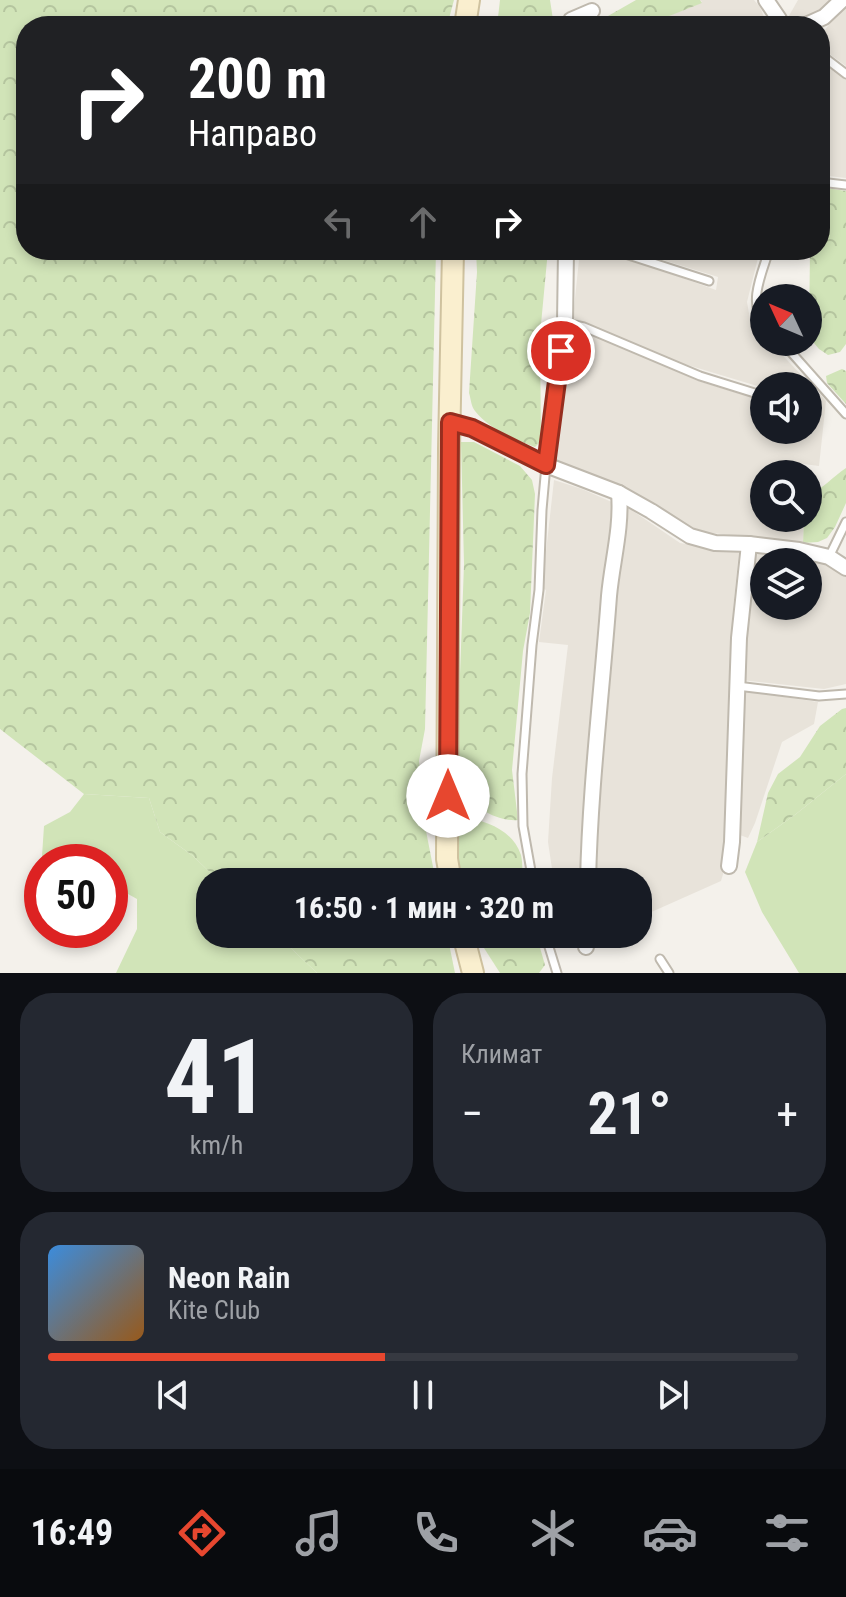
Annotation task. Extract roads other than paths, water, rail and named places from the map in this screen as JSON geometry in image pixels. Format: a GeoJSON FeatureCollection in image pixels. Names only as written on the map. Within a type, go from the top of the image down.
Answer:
{"type":"FeatureCollection","features":[{"type":"Feature","properties":{"kind":"main road"},"geometry":{"type":"LineString","coordinates":[[449,868],[453,260]]}},
{"type":"Feature","properties":{"kind":"main road"},"geometry":{"type":"LineString","coordinates":[[467,948],[473,973]]}},
{"type":"Feature","properties":{"kind":"street"},"geometry":{"type":"LineString","coordinates":[[825,16],[842,0]]}},
{"type":"Feature","properties":{"kind":"street"},"geometry":{"type":"LineString","coordinates":[[580,16],[592,11]]}},
{"type":"Feature","properties":{"kind":"street"},"geometry":{"type":"LineString","coordinates":[[546,465],[565,323],[566,260]]}},
{"type":"Feature","properties":{"kind":"street"},"geometry":{"type":"LineString","coordinates":[[450,422],[472,428],[546,465],[619,493],[690,536],[715,543],[799,550],[829,557],[846,568]]}},
{"type":"Feature","properties":{"kind":"street"},"geometry":{"type":"LineString","coordinates":[[588,868],[609,591],[620,512],[619,493]]}},
{"type":"Feature","properties":{"kind":"street"},"geometry":{"type":"LineString","coordinates":[[729,866],[739,638],[749,544]]}},
{"type":"Feature","properties":{"kind":"lane"},"geometry":{"type":"LineString","coordinates":[[830,62],[846,74]]}},
{"type":"Feature","properties":{"kind":"lane"},"geometry":{"type":"LineString","coordinates":[[644,260],[709,281]]}},
{"type":"Feature","properties":{"kind":"lane"},"geometry":{"type":"LineString","coordinates":[[759,284],[766,260]]}},
{"type":"Feature","properties":{"kind":"lane"},"geometry":{"type":"LineString","coordinates":[[565,323],[584,327],[700,376],[750,392]]}},
{"type":"Feature","properties":{"kind":"lane"},"geometry":{"type":"LineString","coordinates":[[794,356],[846,414]]}},
{"type":"Feature","properties":{"kind":"lane"},"geometry":{"type":"LineString","coordinates":[[530,868],[523,826],[522,774],[539,590],[546,465]]}},
{"type":"Feature","properties":{"kind":"lane"},"geometry":{"type":"LineString","coordinates":[[829,557],[846,522]]}},
{"type":"Feature","properties":{"kind":"lane"},"geometry":{"type":"LineString","coordinates":[[737,686],[819,696],[846,694]]}},
{"type":"Feature","properties":{"kind":"lane"},"geometry":{"type":"LineString","coordinates":[[549,948],[557,973]]}},
{"type":"Feature","properties":{"kind":"lane"},"geometry":{"type":"LineString","coordinates":[[660,959],[669,973]]}}]}
